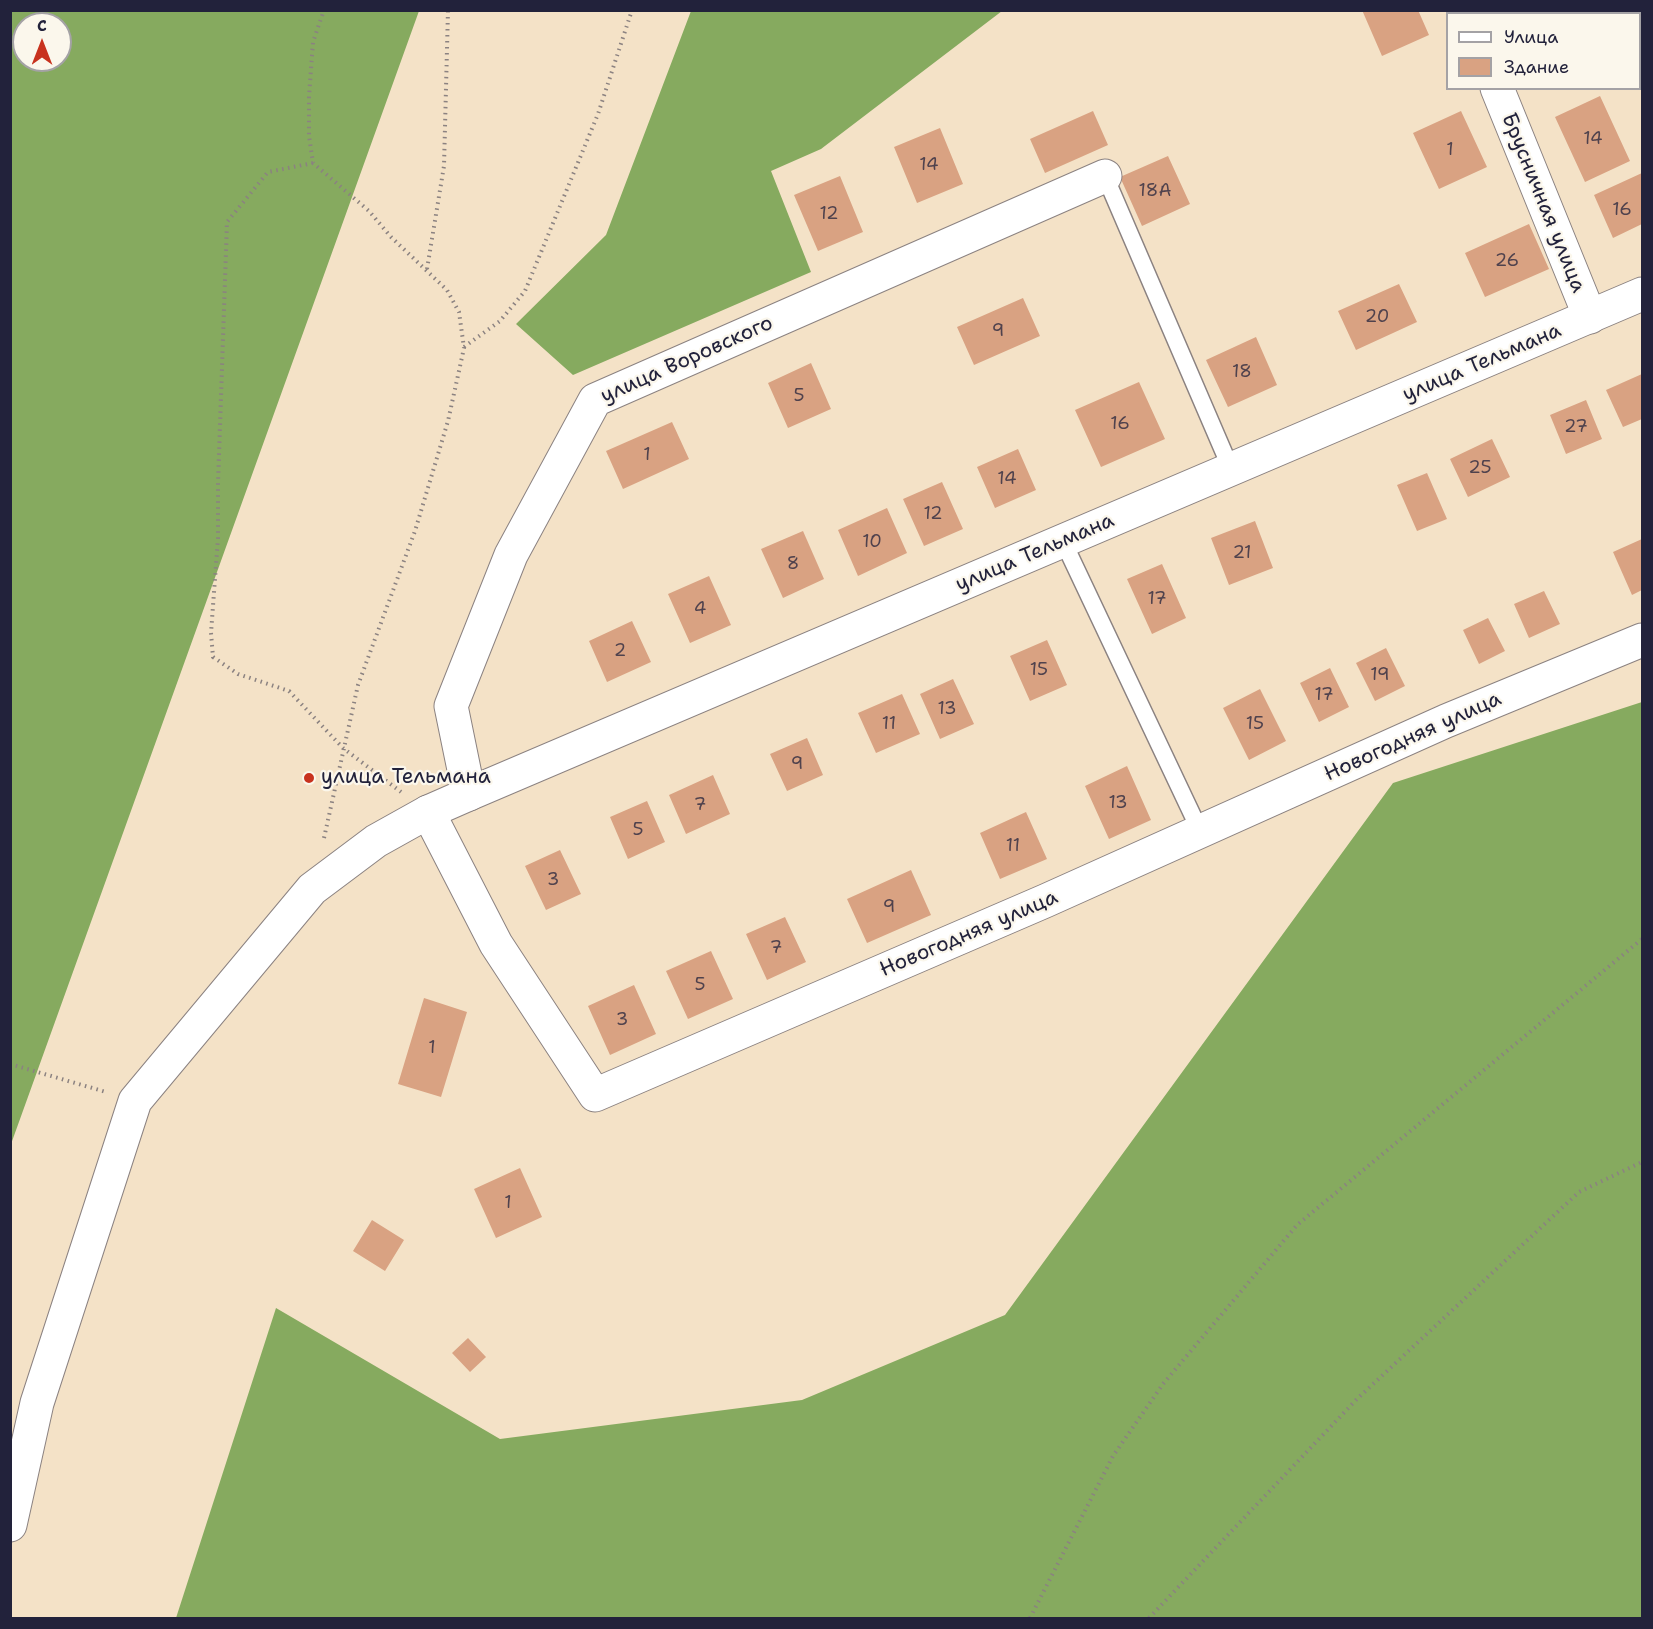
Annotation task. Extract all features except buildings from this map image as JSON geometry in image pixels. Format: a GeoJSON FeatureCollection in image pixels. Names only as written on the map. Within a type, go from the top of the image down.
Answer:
{"type":"FeatureCollection","features":[{"type":"Feature","properties":{"kind":"street","name":"Брусничная улица"},"geometry":{"type":"LineString","coordinates":[[1498,90],[1590,317]]}},
{"type":"Feature","properties":{"kind":"street","name":"улица Воровского"},"geometry":{"type":"LineString","coordinates":[[469,794],[451,706],[511,555],[595,400],[1105,176]]}},
{"type":"Feature","properties":{"kind":"street","name":"улица Тельмана"},"geometry":{"type":"LineString","coordinates":[[135,1101],[312,888],[376,841],[428,812],[1642,294]]}},
{"type":"Feature","properties":{"kind":"street","name":"Новогодняя улица"},"geometry":{"type":"LineString","coordinates":[[428,812],[496,944],[595,1095],[1045,901],[1446,721],[1642,640]]}},
{"type":"Feature","properties":{"kind":"street"},"geometry":{"type":"LineString","coordinates":[[10,1525],[37,1403],[135,1101]]}},
{"type":"Feature","properties":{"kind":"lane"},"geometry":{"type":"LineString","coordinates":[[1105,176],[1231,470]]}},
{"type":"Feature","properties":{"kind":"lane"},"geometry":{"type":"LineString","coordinates":[[1063,542],[1200,831]]}},
{"type":"Feature","properties":{"kind":"path"},"geometry":{"type":"LineString","coordinates":[[312,888],[358,685],[415,531],[448,421],[464,348],[459,312],[447,290],[391,237],[369,212],[313,164],[309,136],[309,97],[313,42],[324,10]]}},
{"type":"Feature","properties":{"kind":"path"},"geometry":{"type":"LineString","coordinates":[[427,270],[444,166],[448,10]]}},
{"type":"Feature","properties":{"kind":"path"},"geometry":{"type":"LineString","coordinates":[[464,348],[500,321],[525,291],[598,114],[632,10]]}},
{"type":"Feature","properties":{"kind":"path"},"geometry":{"type":"LineString","coordinates":[[313,164],[268,172],[227,222],[219,429],[218,538],[210,633],[213,657],[238,674],[289,691],[343,748],[428,812]]}},
{"type":"Feature","properties":{"kind":"path"},"geometry":{"type":"LineString","coordinates":[[1030,1618],[1113,1456],[1163,1384],[1297,1225],[1642,939]]}},
{"type":"Feature","properties":{"kind":"path"},"geometry":{"type":"LineString","coordinates":[[10,1064],[135,1101]]}},
{"type":"Feature","properties":{"kind":"path"},"geometry":{"type":"LineString","coordinates":[[1149,1618],[1356,1400],[1579,1192],[1642,1162]]}},
{"type":"Feature","properties":{"kind":"green space"},"geometry":{"type":"Polygon","coordinates":[[[10,11],[419,11],[11,1144],[10,11]]]}},
{"type":"Feature","properties":{"kind":"green space"},"geometry":{"type":"Polygon","coordinates":[[[691,11],[1002,11],[821,149],[771,171],[811,272],[573,375],[516,324],[606,235],[691,11]]]}},
{"type":"Feature","properties":{"kind":"green space"},"geometry":{"type":"Polygon","coordinates":[[[1642,702],[1642,1618],[176,1618],[276,1308],[500,1439],[802,1400],[1005,1315],[1393,783],[1642,702]]]}},
{"type":"Feature","properties":{"kind":"place","name":"улица Тельмана"},"geometry":{"type":"Point","coordinates":[309,778]}}]}
